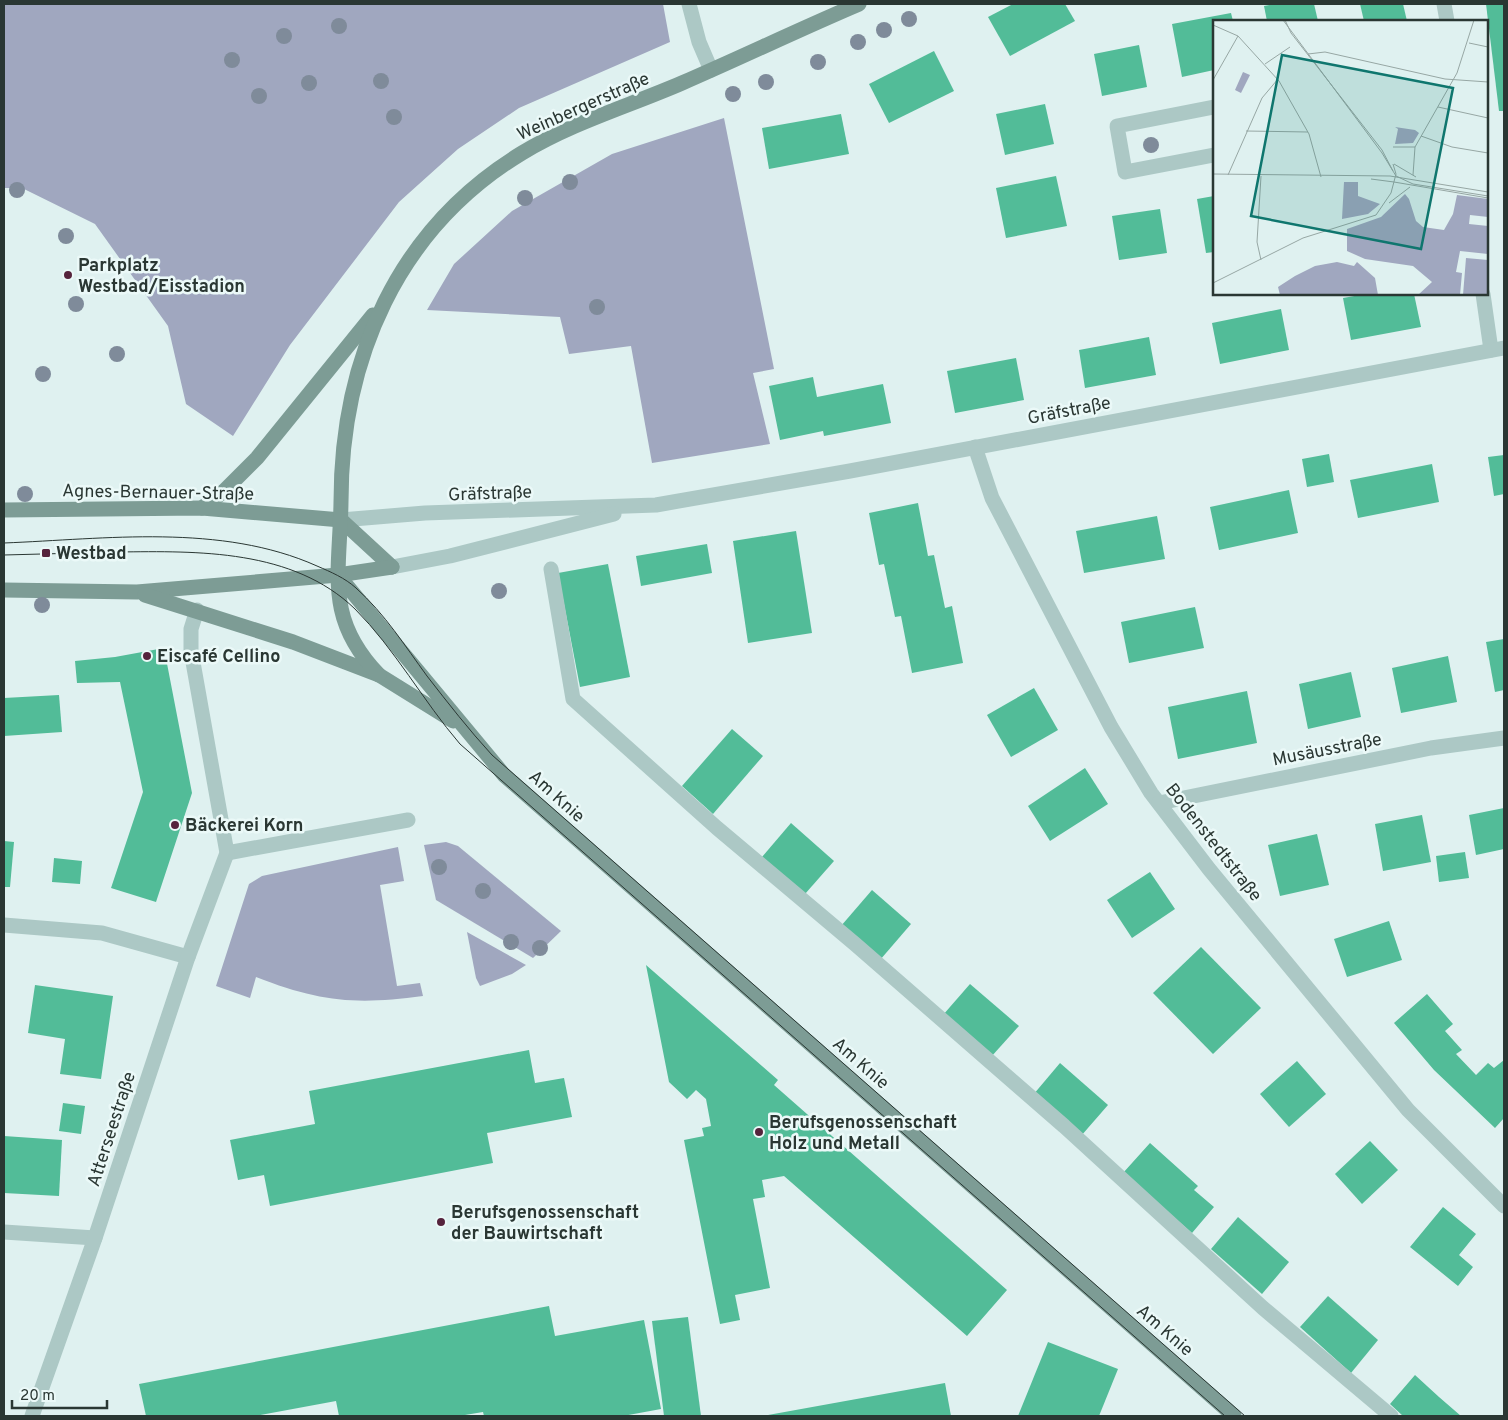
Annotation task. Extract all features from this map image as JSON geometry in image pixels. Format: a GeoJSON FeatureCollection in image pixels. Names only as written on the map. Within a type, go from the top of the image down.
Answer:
{"type":"FeatureCollection","features":[{"type":"Feature","properties":{"kind":"main road","name":"Weinbergerstraße"},"geometry":{"type":"LineString","coordinates":[[379,675],[360,654],[349,637],[340,604],[338,575],[342,463],[352,393],[381,305],[395,280],[443,215],[484,179],[523,152],[568,130],[711,70],[859,4]]}},
{"type":"Feature","properties":{"kind":"main road"},"geometry":{"type":"LineString","coordinates":[[202,508],[224,491],[257,458],[381,305]]}},
{"type":"Feature","properties":{"kind":"main road","name":"Agnes-Bernauer-Straße"},"geometry":{"type":"LineString","coordinates":[[4,510],[202,508],[341,520]]}},
{"type":"Feature","properties":{"kind":"main road"},"geometry":{"type":"LineString","coordinates":[[341,520],[392,567]]}},
{"type":"Feature","properties":{"kind":"main road"},"geometry":{"type":"LineString","coordinates":[[4,590],[137,592],[338,575],[392,567]]}},
{"type":"Feature","properties":{"kind":"main road","name":"Am Knie"},"geometry":{"type":"LineString","coordinates":[[338,575],[504,775],[1234,1416]]}},
{"type":"Feature","properties":{"kind":"main road"},"geometry":{"type":"LineString","coordinates":[[137,592],[197,610]]}},
{"type":"Feature","properties":{"kind":"main road","name":"Am Knie"},"geometry":{"type":"LineString","coordinates":[[197,610],[293,642],[379,675],[469,733]]}},
{"type":"Feature","properties":{"kind":"street"},"geometry":{"type":"LineString","coordinates":[[689,4],[699,42],[711,70]]}},
{"type":"Feature","properties":{"kind":"street"},"geometry":{"type":"LineString","coordinates":[[1444,4],[1447,20]]}},
{"type":"Feature","properties":{"kind":"street"},"geometry":{"type":"LineString","coordinates":[[1213,108],[1117,126],[1125,172],[1213,155]]}},
{"type":"Feature","properties":{"kind":"street"},"geometry":{"type":"LineString","coordinates":[[1483,295],[1498,349]]}},
{"type":"Feature","properties":{"kind":"street","name":"Gräfstraße"},"geometry":{"type":"LineString","coordinates":[[392,567],[450,556],[640,507],[850,471],[1498,349]]}},
{"type":"Feature","properties":{"kind":"street","name":"Bodenstedtstraße"},"geometry":{"type":"LineString","coordinates":[[975,447],[996,507],[1111,726],[1159,803],[1209,869],[1408,1110],[1504,1206]]}},
{"type":"Feature","properties":{"kind":"street","name":"Gräfstraße"},"geometry":{"type":"LineString","coordinates":[[341,520],[425,513],[640,507]]}},
{"type":"Feature","properties":{"kind":"street"},"geometry":{"type":"LineString","coordinates":[[551,569],[573,699],[717,828],[855,944],[1064,1126],[1263,1308],[1391,1416]]}},
{"type":"Feature","properties":{"kind":"street"},"geometry":{"type":"LineString","coordinates":[[197,610],[191,629],[191,651],[227,854],[408,820]]}},
{"type":"Feature","properties":{"kind":"street","name":"Musäusstraße"},"geometry":{"type":"LineString","coordinates":[[1159,803],[1431,748],[1504,738]]}},
{"type":"Feature","properties":{"kind":"street","name":"Atterseestraße"},"geometry":{"type":"LineString","coordinates":[[32,1416],[95,1238],[188,957],[227,854]]}},
{"type":"Feature","properties":{"kind":"street"},"geometry":{"type":"LineString","coordinates":[[4,925],[102,934],[188,957]]}},
{"type":"Feature","properties":{"kind":"street"},"geometry":{"type":"LineString","coordinates":[[4,1232],[95,1238]]}},
{"type":"Feature","properties":{"kind":"shaded area"},"geometry":{"type":"Polygon","coordinates":[[[4,4],[663,4],[670,42],[519,108],[458,149],[399,202],[290,345],[233,436],[186,404],[168,326],[95,224],[22,188],[4,188],[4,4]]]}},
{"type":"Feature","properties":{"kind":"shaded area"},"geometry":{"type":"Polygon","coordinates":[[[724,118],[774,369],[753,373],[770,444],[652,463],[631,346],[569,354],[560,317],[427,310],[454,264],[512,211],[612,154],[724,118]]]}},
{"type":"Feature","properties":{"kind":"shaded area"},"geometry":{"type":"Polygon","coordinates":[[[446,842],[458,846],[561,931],[533,958],[436,900],[424,845],[446,842]]]}},
{"type":"Feature","properties":{"kind":"shaded area"},"geometry":{"type":"Polygon","coordinates":[[[398,847],[404,881],[380,885],[397,986],[420,983],[423,996],[358,1001],[338,999],[300,992],[256,977],[250,998],[216,986],[249,884],[262,876],[398,847]]]}},
{"type":"Feature","properties":{"kind":"shaded area"},"geometry":{"type":"Polygon","coordinates":[[[467,932],[526,965],[512,974],[480,986],[476,978],[467,932]]]}},
{"type":"Feature","properties":{"kind":"building"},"geometry":{"type":"Polygon","coordinates":[[[1013,4],[1065,4],[1075,21],[1010,56],[988,17],[1013,4]]]}},
{"type":"Feature","properties":{"kind":"building"},"geometry":{"type":"Polygon","coordinates":[[[1275,4],[1314,4],[1318,20],[1267,20],[1264,6],[1275,4]]]}},
{"type":"Feature","properties":{"kind":"building"},"geometry":{"type":"Polygon","coordinates":[[[1360,4],[1403,4],[1407,20],[1364,20],[1360,4]]]}},
{"type":"Feature","properties":{"kind":"building"},"geometry":{"type":"Polygon","coordinates":[[[1486,4],[1504,4],[1504,111],[1499,111],[1486,4]]]}},
{"type":"Feature","properties":{"kind":"building"},"geometry":{"type":"Polygon","coordinates":[[[1231,13],[1233,20],[1213,20],[1213,70],[1182,77],[1172,24],[1231,13]]]}},
{"type":"Feature","properties":{"kind":"building"},"geometry":{"type":"Polygon","coordinates":[[[1139,45],[1147,87],[1102,96],[1094,54],[1139,45]]]}},
{"type":"Feature","properties":{"kind":"building"},"geometry":{"type":"Polygon","coordinates":[[[934,51],[954,91],[889,123],[869,84],[934,51]]]}},
{"type":"Feature","properties":{"kind":"building"},"geometry":{"type":"Polygon","coordinates":[[[1045,104],[1054,144],[1005,155],[996,114],[1045,104]]]}},
{"type":"Feature","properties":{"kind":"building"},"geometry":{"type":"Polygon","coordinates":[[[841,114],[849,154],[769,169],[762,128],[841,114]]]}},
{"type":"Feature","properties":{"kind":"building"},"geometry":{"type":"Polygon","coordinates":[[[1056,176],[1067,226],[1006,238],[996,188],[1056,176]]]}},
{"type":"Feature","properties":{"kind":"building"},"geometry":{"type":"Polygon","coordinates":[[[1213,196],[1213,252],[1206,253],[1197,199],[1213,196]]]}},
{"type":"Feature","properties":{"kind":"building"},"geometry":{"type":"Polygon","coordinates":[[[1160,209],[1167,253],[1119,260],[1112,216],[1160,209]]]}},
{"type":"Feature","properties":{"kind":"building"},"geometry":{"type":"Polygon","coordinates":[[[1360,295],[1414,295],[1421,327],[1351,340],[1343,298],[1360,295]]]}},
{"type":"Feature","properties":{"kind":"building"},"geometry":{"type":"Polygon","coordinates":[[[1281,309],[1289,350],[1220,364],[1212,323],[1281,309]]]}},
{"type":"Feature","properties":{"kind":"building"},"geometry":{"type":"Polygon","coordinates":[[[1149,337],[1156,375],[1085,388],[1079,350],[1149,337]]]}},
{"type":"Feature","properties":{"kind":"building"},"geometry":{"type":"Polygon","coordinates":[[[1016,358],[1024,400],[955,413],[947,371],[1016,358]]]}},
{"type":"Feature","properties":{"kind":"building"},"geometry":{"type":"Polygon","coordinates":[[[813,377],[817,397],[883,384],[891,423],[824,436],[823,431],[780,440],[769,386],[813,377]]]}},
{"type":"Feature","properties":{"kind":"building"},"geometry":{"type":"Polygon","coordinates":[[[1329,454],[1334,482],[1307,487],[1302,459],[1329,454]]]}},
{"type":"Feature","properties":{"kind":"building"},"geometry":{"type":"Polygon","coordinates":[[[1504,455],[1504,494],[1494,496],[1488,457],[1504,455]]]}},
{"type":"Feature","properties":{"kind":"building"},"geometry":{"type":"Polygon","coordinates":[[[1432,464],[1439,502],[1358,518],[1350,480],[1432,464]]]}},
{"type":"Feature","properties":{"kind":"building"},"geometry":{"type":"Polygon","coordinates":[[[1289,490],[1298,533],[1219,550],[1210,507],[1289,490]]]}},
{"type":"Feature","properties":{"kind":"building"},"geometry":{"type":"Polygon","coordinates":[[[918,503],[928,556],[934,555],[945,608],[952,606],[963,663],[912,673],[901,616],[895,617],[884,564],[879,565],[869,513],[918,503]]]}},
{"type":"Feature","properties":{"kind":"building"},"geometry":{"type":"Polygon","coordinates":[[[1157,516],[1165,559],[1084,573],[1076,531],[1157,516]]]}},
{"type":"Feature","properties":{"kind":"building"},"geometry":{"type":"Polygon","coordinates":[[[796,531],[812,633],[748,643],[733,541],[796,531]]]}},
{"type":"Feature","properties":{"kind":"building"},"geometry":{"type":"Polygon","coordinates":[[[707,544],[712,573],[641,586],[636,556],[707,544]]]}},
{"type":"Feature","properties":{"kind":"building"},"geometry":{"type":"Polygon","coordinates":[[[608,564],[630,677],[580,687],[558,573],[608,564]]]}},
{"type":"Feature","properties":{"kind":"building"},"geometry":{"type":"Polygon","coordinates":[[[1195,607],[1204,648],[1129,663],[1121,622],[1195,607]]]}},
{"type":"Feature","properties":{"kind":"building"},"geometry":{"type":"Polygon","coordinates":[[[1504,639],[1504,690],[1495,692],[1486,642],[1504,639]]]}},
{"type":"Feature","properties":{"kind":"building"},"geometry":{"type":"Polygon","coordinates":[[[164,648],[192,793],[156,902],[111,888],[143,792],[120,682],[77,683],[75,661],[115,657],[164,648]]]}},
{"type":"Feature","properties":{"kind":"building"},"geometry":{"type":"Polygon","coordinates":[[[1448,656],[1457,702],[1401,713],[1392,668],[1448,656]]]}},
{"type":"Feature","properties":{"kind":"building"},"geometry":{"type":"Polygon","coordinates":[[[1351,672],[1361,717],[1308,729],[1299,684],[1351,672]]]}},
{"type":"Feature","properties":{"kind":"building"},"geometry":{"type":"Polygon","coordinates":[[[1034,688],[1058,730],[1011,757],[987,715],[1034,688]]]}},
{"type":"Feature","properties":{"kind":"building"},"geometry":{"type":"Polygon","coordinates":[[[1247,691],[1257,743],[1178,759],[1168,707],[1247,691]]]}},
{"type":"Feature","properties":{"kind":"building"},"geometry":{"type":"Polygon","coordinates":[[[59,695],[62,732],[4,736],[4,698],[59,695]]]}},
{"type":"Feature","properties":{"kind":"building"},"geometry":{"type":"Polygon","coordinates":[[[732,729],[763,756],[713,814],[682,786],[732,729]]]}},
{"type":"Feature","properties":{"kind":"building"},"geometry":{"type":"Polygon","coordinates":[[[1085,768],[1108,804],[1050,841],[1028,806],[1085,768]]]}},
{"type":"Feature","properties":{"kind":"building"},"geometry":{"type":"Polygon","coordinates":[[[1504,808],[1504,849],[1476,855],[1469,815],[1504,808]]]}},
{"type":"Feature","properties":{"kind":"building"},"geometry":{"type":"Polygon","coordinates":[[[1422,815],[1431,862],[1383,871],[1375,824],[1422,815]]]}},
{"type":"Feature","properties":{"kind":"building"},"geometry":{"type":"Polygon","coordinates":[[[791,823],[834,861],[805,894],[762,857],[791,823]]]}},
{"type":"Feature","properties":{"kind":"building"},"geometry":{"type":"Polygon","coordinates":[[[1317,834],[1329,885],[1280,896],[1268,845],[1317,834]]]}},
{"type":"Feature","properties":{"kind":"building"},"geometry":{"type":"Polygon","coordinates":[[[4,841],[14,842],[10,887],[4,887],[4,841]]]}},
{"type":"Feature","properties":{"kind":"building"},"geometry":{"type":"Polygon","coordinates":[[[1465,852],[1469,878],[1439,882],[1436,856],[1465,852]]]}},
{"type":"Feature","properties":{"kind":"building"},"geometry":{"type":"Polygon","coordinates":[[[54,858],[82,861],[80,884],[52,882],[54,858]]]}},
{"type":"Feature","properties":{"kind":"building"},"geometry":{"type":"Polygon","coordinates":[[[1150,872],[1175,909],[1132,938],[1107,900],[1150,872]]]}},
{"type":"Feature","properties":{"kind":"building"},"geometry":{"type":"Polygon","coordinates":[[[872,890],[911,924],[880,960],[841,926],[872,890]]]}},
{"type":"Feature","properties":{"kind":"building"},"geometry":{"type":"Polygon","coordinates":[[[1389,921],[1402,960],[1347,977],[1334,939],[1389,921]]]}},
{"type":"Feature","properties":{"kind":"building"},"geometry":{"type":"Polygon","coordinates":[[[1201,947],[1261,1008],[1213,1054],[1153,993],[1201,947]]]}},
{"type":"Feature","properties":{"kind":"building"},"geometry":{"type":"Polygon","coordinates":[[[646,965],[778,1080],[774,1085],[1007,1290],[967,1336],[784,1176],[762,1180],[765,1197],[753,1199],[770,1288],[735,1295],[740,1320],[720,1324],[684,1140],[704,1136],[702,1128],[711,1126],[706,1099],[696,1090],[687,1099],[669,1082],[646,965]]]}},
{"type":"Feature","properties":{"kind":"building"},"geometry":{"type":"Polygon","coordinates":[[[970,984],[1019,1026],[991,1057],[943,1015],[970,984]]]}},
{"type":"Feature","properties":{"kind":"building"},"geometry":{"type":"Polygon","coordinates":[[[35,985],[113,996],[101,1079],[60,1074],[65,1039],[28,1033],[35,985]]]}},
{"type":"Feature","properties":{"kind":"building"},"geometry":{"type":"Polygon","coordinates":[[[1427,994],[1453,1024],[1445,1031],[1462,1050],[1456,1054],[1476,1075],[1488,1063],[1494,1068],[1504,1060],[1504,1118],[1495,1128],[1434,1070],[1394,1023],[1427,994]]]}},
{"type":"Feature","properties":{"kind":"building"},"geometry":{"type":"Polygon","coordinates":[[[529,1050],[535,1083],[564,1078],[572,1117],[487,1133],[493,1163],[270,1206],[264,1175],[238,1180],[230,1140],[315,1124],[309,1091],[529,1050]]]}},
{"type":"Feature","properties":{"kind":"building"},"geometry":{"type":"Polygon","coordinates":[[[1297,1061],[1326,1094],[1289,1127],[1260,1094],[1297,1061]]]}},
{"type":"Feature","properties":{"kind":"building"},"geometry":{"type":"Polygon","coordinates":[[[1060,1063],[1108,1105],[1081,1136],[1033,1095],[1060,1063]]]}},
{"type":"Feature","properties":{"kind":"building"},"geometry":{"type":"Polygon","coordinates":[[[63,1103],[85,1106],[81,1134],[59,1131],[63,1103]]]}},
{"type":"Feature","properties":{"kind":"building"},"geometry":{"type":"Polygon","coordinates":[[[4,1136],[62,1140],[59,1196],[4,1193],[4,1136]]]}},
{"type":"Feature","properties":{"kind":"building"},"geometry":{"type":"Polygon","coordinates":[[[1370,1141],[1398,1170],[1362,1204],[1335,1174],[1370,1141]]]}},
{"type":"Feature","properties":{"kind":"building"},"geometry":{"type":"Polygon","coordinates":[[[1150,1143],[1198,1186],[1194,1190],[1214,1207],[1192,1233],[1123,1173],[1150,1143]]]}},
{"type":"Feature","properties":{"kind":"building"},"geometry":{"type":"Polygon","coordinates":[[[1443,1207],[1476,1234],[1459,1255],[1473,1267],[1458,1286],[1410,1247],[1443,1207]]]}},
{"type":"Feature","properties":{"kind":"building"},"geometry":{"type":"Polygon","coordinates":[[[1238,1217],[1289,1262],[1262,1294],[1211,1249],[1238,1217]]]}},
{"type":"Feature","properties":{"kind":"building"},"geometry":{"type":"Polygon","coordinates":[[[1328,1296],[1378,1340],[1351,1373],[1300,1327],[1328,1296]]]}},
{"type":"Feature","properties":{"kind":"building"},"geometry":{"type":"Polygon","coordinates":[[[549,1306],[555,1336],[644,1320],[661,1409],[623,1416],[484,1416],[483,1412],[459,1416],[339,1416],[336,1401],[255,1416],[146,1416],[139,1384],[549,1306]]]}},
{"type":"Feature","properties":{"kind":"building"},"geometry":{"type":"Polygon","coordinates":[[[688,1317],[701,1416],[664,1416],[652,1321],[688,1317]]]}},
{"type":"Feature","properties":{"kind":"building"},"geometry":{"type":"Polygon","coordinates":[[[1048,1342],[1118,1369],[1099,1416],[1018,1416],[1048,1342]]]}},
{"type":"Feature","properties":{"kind":"building"},"geometry":{"type":"Polygon","coordinates":[[[1415,1375],[1461,1416],[1403,1416],[1390,1404],[1415,1375]]]}},
{"type":"Feature","properties":{"kind":"building"},"geometry":{"type":"Polygon","coordinates":[[[945,1383],[951,1416],[768,1416],[768,1415],[945,1383]]]}},
{"type":"Feature","properties":{"kind":"tram line"},"geometry":{"type":"LineString","coordinates":[[4,543],[123,537],[203,539],[242,544],[280,553],[317,566],[347,581],[385,619],[427,676],[492,755],[1245,1416]]}},
{"type":"Feature","properties":{"kind":"tram line"},"geometry":{"type":"LineString","coordinates":[[4,555],[118,552],[212,554],[274,564],[303,575],[330,589],[355,609],[383,641],[460,744],[1225,1416]]}},
{"type":"Feature","properties":{"kind":"place","name":"Parkplatz Westbad/Eisstadion"},"geometry":{"type":"Point","coordinates":[68,275]}},
{"type":"Feature","properties":{"kind":"place","name":"Westbad"},"geometry":{"type":"Point","coordinates":[46,553]}},
{"type":"Feature","properties":{"kind":"place","name":"Eiscafé Cellino"},"geometry":{"type":"Point","coordinates":[147,656]}},
{"type":"Feature","properties":{"kind":"place","name":"Bäckerei Korn"},"geometry":{"type":"Point","coordinates":[175,825]}},
{"type":"Feature","properties":{"kind":"place","name":"Berufsgenossenschaft Holz und Metall"},"geometry":{"type":"Point","coordinates":[759,1132]}},
{"type":"Feature","properties":{"kind":"place","name":"Berufsgenossenschaft der Bauwirtschaft"},"geometry":{"type":"Point","coordinates":[441,1222]}}]}
